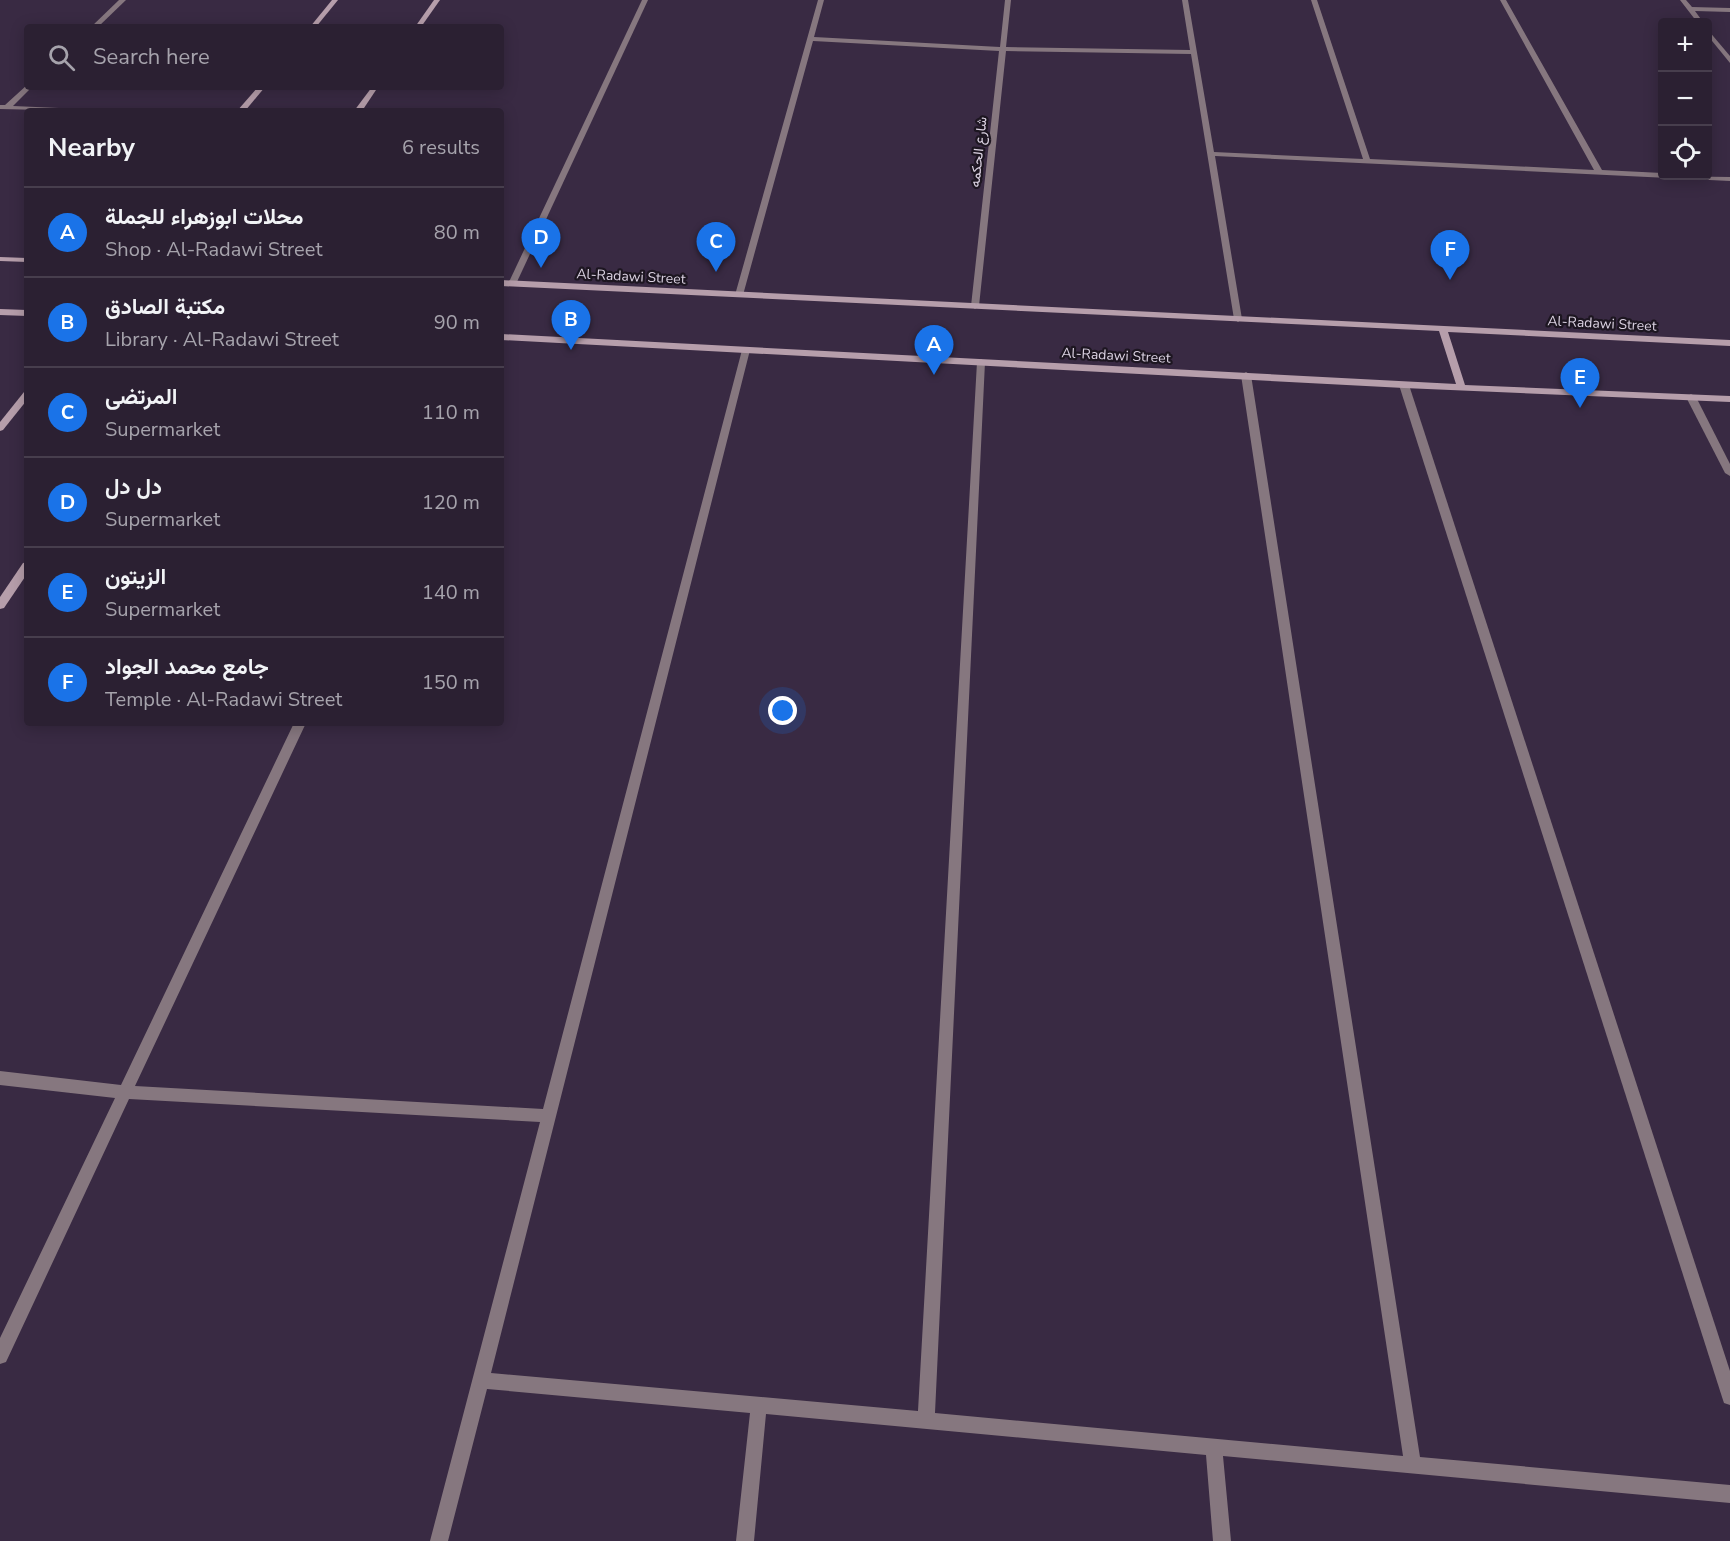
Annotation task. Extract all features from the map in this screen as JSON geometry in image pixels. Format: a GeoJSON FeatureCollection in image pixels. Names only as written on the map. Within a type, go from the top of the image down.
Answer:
{"type":"FeatureCollection","features":[{"type":"Feature","properties":{"kind":"street"},"geometry":{"type":"LineString","coordinates":[[97,24],[123,0]]}},
{"type":"Feature","properties":{"kind":"street"},"geometry":{"type":"LineString","coordinates":[[315,24],[335,0]]}},
{"type":"Feature","properties":{"kind":"street"},"geometry":{"type":"LineString","coordinates":[[420,24],[437,0]]}},
{"type":"Feature","properties":{"kind":"street"},"geometry":{"type":"LineString","coordinates":[[512,284],[645,0]]}},
{"type":"Feature","properties":{"kind":"street"},"geometry":{"type":"LineString","coordinates":[[739,295],[821,0]]}},
{"type":"Feature","properties":{"kind":"street","name":"شارع الحكمه"},"geometry":{"type":"LineString","coordinates":[[975,306],[1008,0]]}},
{"type":"Feature","properties":{"kind":"street"},"geometry":{"type":"LineString","coordinates":[[1185,0],[1238,319]]}},
{"type":"Feature","properties":{"kind":"street"},"geometry":{"type":"LineString","coordinates":[[1314,0],[1367,161]]}},
{"type":"Feature","properties":{"kind":"street"},"geometry":{"type":"LineString","coordinates":[[1503,0],[1599,172]]}},
{"type":"Feature","properties":{"kind":"street"},"geometry":{"type":"LineString","coordinates":[[1683,0],[1697,18]]}},
{"type":"Feature","properties":{"kind":"street"},"geometry":{"type":"LineString","coordinates":[[1690,9],[1730,10]]}},
{"type":"Feature","properties":{"kind":"street"},"geometry":{"type":"LineString","coordinates":[[1712,38],[1730,60]]}},
{"type":"Feature","properties":{"kind":"street"},"geometry":{"type":"LineString","coordinates":[[810,39],[1002,49],[1193,52]]}},
{"type":"Feature","properties":{"kind":"street"},"geometry":{"type":"LineString","coordinates":[[4,107],[25,90]]}},
{"type":"Feature","properties":{"kind":"street"},"geometry":{"type":"LineString","coordinates":[[244,108],[260,90]]}},
{"type":"Feature","properties":{"kind":"street"},"geometry":{"type":"LineString","coordinates":[[360,108],[373,90]]}},
{"type":"Feature","properties":{"kind":"street"},"geometry":{"type":"LineString","coordinates":[[4,107],[24,108]]}},
{"type":"Feature","properties":{"kind":"street"},"geometry":{"type":"LineString","coordinates":[[1210,154],[1658,176]]}},
{"type":"Feature","properties":{"kind":"street"},"geometry":{"type":"LineString","coordinates":[[1712,178],[1730,179]]}},
{"type":"Feature","properties":{"kind":"street"},"geometry":{"type":"LineString","coordinates":[[0,259],[24,260]]}},
{"type":"Feature","properties":{"kind":"street","name":"Al-Radawi Street"},"geometry":{"type":"LineString","coordinates":[[504,283],[1730,343]]}},
{"type":"Feature","properties":{"kind":"street"},"geometry":{"type":"LineString","coordinates":[[0,312],[24,313]]}},
{"type":"Feature","properties":{"kind":"street"},"geometry":{"type":"LineString","coordinates":[[1443,329],[1461,386]]}},
{"type":"Feature","properties":{"kind":"street","name":"Al-Radawi Street"},"geometry":{"type":"LineString","coordinates":[[504,337],[1404,385],[1730,399]]}},
{"type":"Feature","properties":{"kind":"street"},"geometry":{"type":"LineString","coordinates":[[439,1541],[746,350]]}},
{"type":"Feature","properties":{"kind":"street"},"geometry":{"type":"LineString","coordinates":[[926,1420],[981,362]]}},
{"type":"Feature","properties":{"kind":"street"},"geometry":{"type":"LineString","coordinates":[[1246,375],[1413,1465]]}},
{"type":"Feature","properties":{"kind":"street"},"geometry":{"type":"LineString","coordinates":[[1404,385],[1730,1397]]}},
{"type":"Feature","properties":{"kind":"street"},"geometry":{"type":"LineString","coordinates":[[1691,397],[1730,473]]}},
{"type":"Feature","properties":{"kind":"street"},"geometry":{"type":"LineString","coordinates":[[0,428],[24,398]]}},
{"type":"Feature","properties":{"kind":"street"},"geometry":{"type":"LineString","coordinates":[[0,605],[24,570]]}},
{"type":"Feature","properties":{"kind":"street"},"geometry":{"type":"LineString","coordinates":[[0,1356],[299,726]]}},
{"type":"Feature","properties":{"kind":"street"},"geometry":{"type":"LineString","coordinates":[[0,1078],[125,1092],[549,1116]]}},
{"type":"Feature","properties":{"kind":"street"},"geometry":{"type":"LineString","coordinates":[[481,1380],[1730,1494]]}},
{"type":"Feature","properties":{"kind":"street"},"geometry":{"type":"LineString","coordinates":[[745,1541],[759,1405]]}},
{"type":"Feature","properties":{"kind":"street"},"geometry":{"type":"LineString","coordinates":[[1214,1447],[1222,1541]]}},
{"type":"Feature","properties":{"kind":"place","name":"دل دل"},"geometry":{"type":"Point","coordinates":[541,268]}},
{"type":"Feature","properties":{"kind":"place","name":"المرتضى"},"geometry":{"type":"Point","coordinates":[716,272]}},
{"type":"Feature","properties":{"kind":"place","name":"جامع محمد الجواد"},"geometry":{"type":"Point","coordinates":[1450,280]}},
{"type":"Feature","properties":{"kind":"place","name":"مكتبة الصادق"},"geometry":{"type":"Point","coordinates":[571,350]}},
{"type":"Feature","properties":{"kind":"place","name":"محلات ابوزهراء للجملة"},"geometry":{"type":"Point","coordinates":[934,375]}},
{"type":"Feature","properties":{"kind":"place","name":"الزيتون"},"geometry":{"type":"Point","coordinates":[1580,408]}}]}
